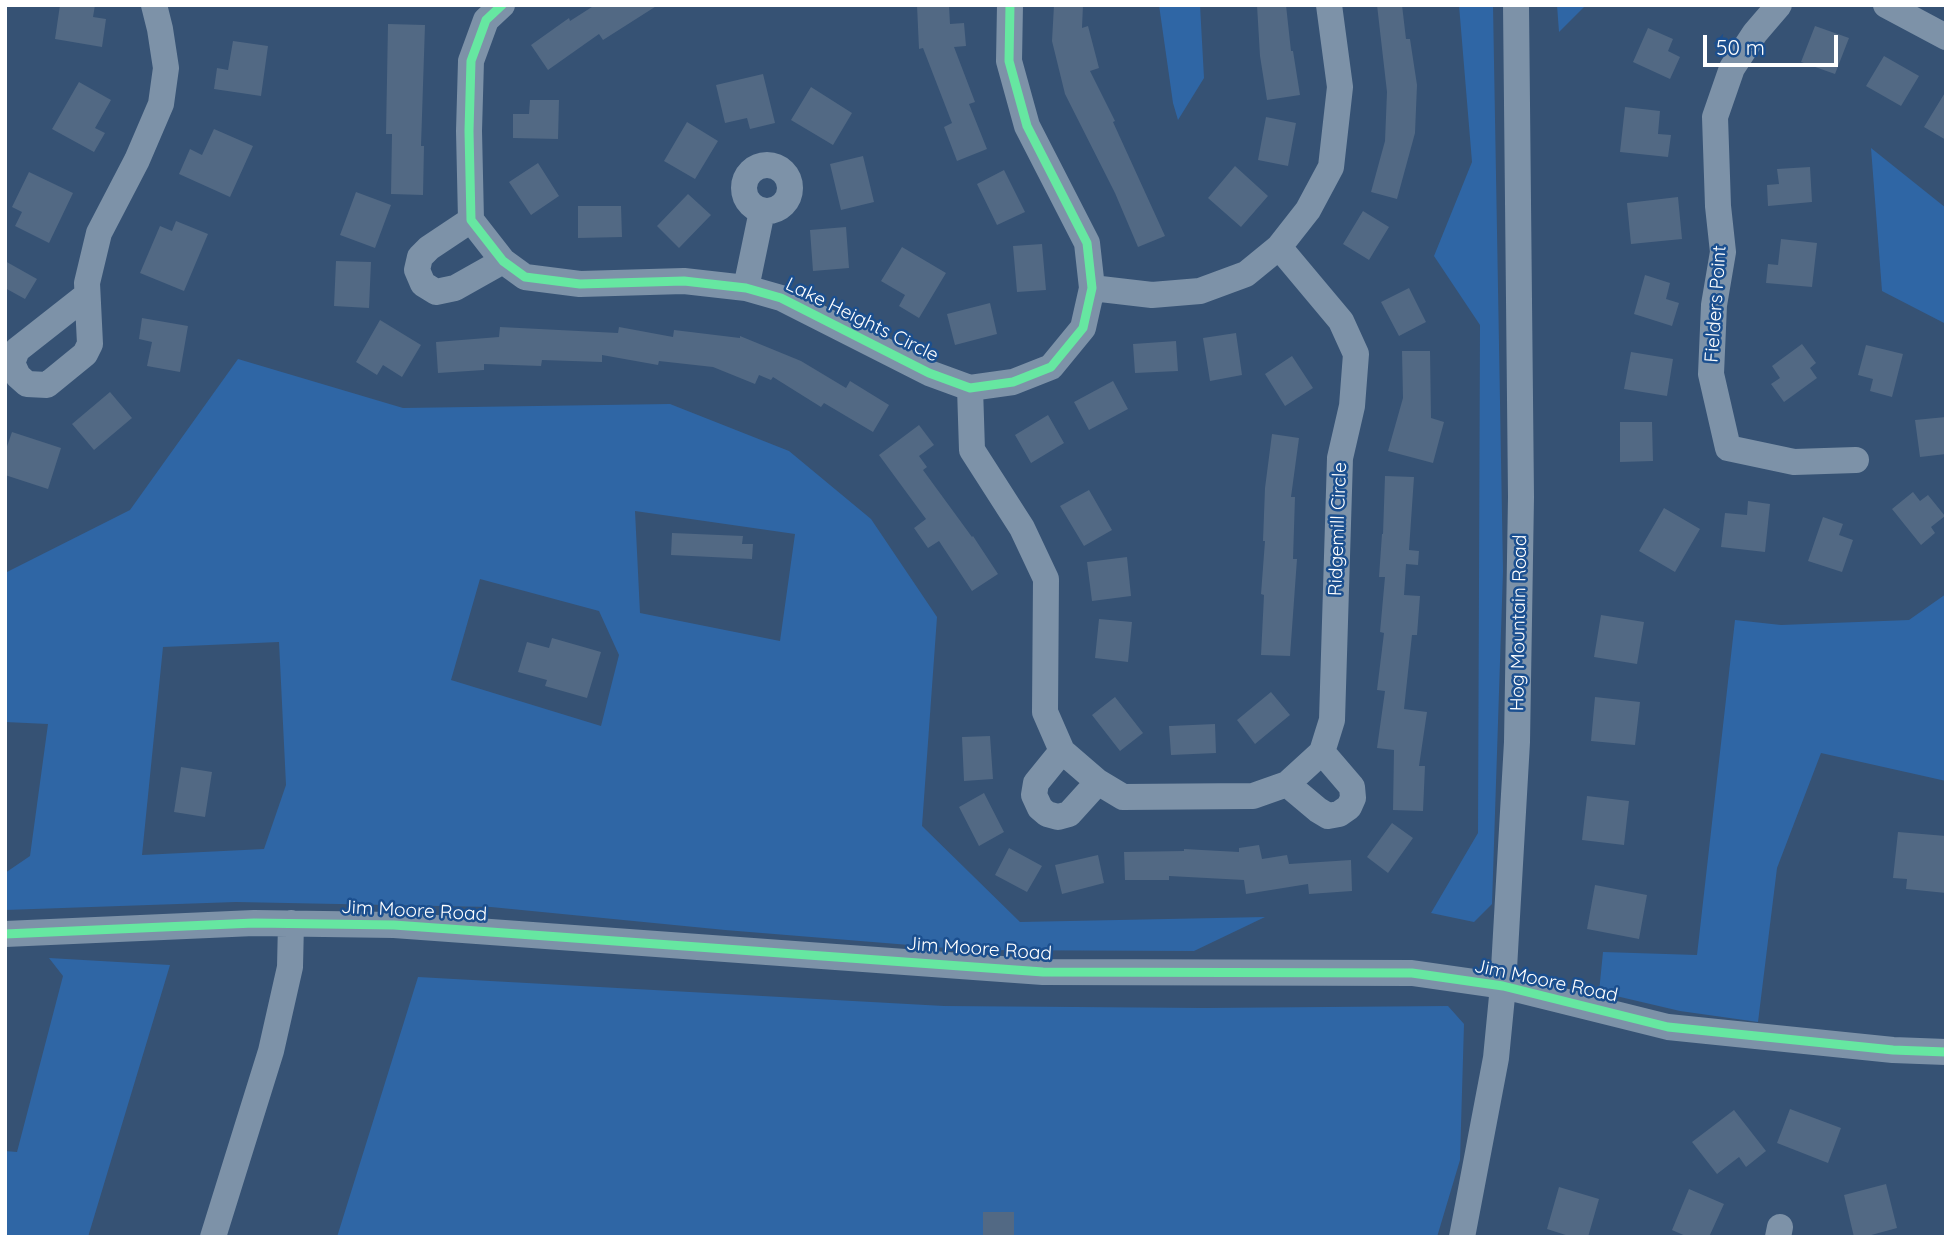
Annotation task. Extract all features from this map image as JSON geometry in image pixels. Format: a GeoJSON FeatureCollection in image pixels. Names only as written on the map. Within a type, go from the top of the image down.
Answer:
{"type":"FeatureCollection","features":[{"type":"Feature","properties":{"kind":"street"},"geometry":{"type":"LineString","coordinates":[[87,295],[99,233],[137,160],[161,104],[166,68],[154,5]]}},
{"type":"Feature","properties":{"kind":"street"},"geometry":{"type":"LineString","coordinates":[[502,5],[486,20],[471,61],[471,220],[429,248],[420,257],[418,270],[423,284],[436,292],[455,288],[503,261]]}},
{"type":"Feature","properties":{"kind":"street","name":"Lake Heights Circle"},"geometry":{"type":"LineString","coordinates":[[471,220],[503,261],[525,277],[580,284],[684,281],[746,288],[782,298],[929,373],[970,388],[1013,382],[1051,367],[1083,328],[1092,288],[1087,243],[1027,126],[1009,61],[1010,5]]}},
{"type":"Feature","properties":{"kind":"street"},"geometry":{"type":"LineString","coordinates":[[1092,288],[1152,295],[1200,291],[1246,274],[1279,247],[1308,210],[1331,167],[1340,87],[1329,5]]}},
{"type":"Feature","properties":{"kind":"street","name":"Hog Mountain Road"},"geometry":{"type":"LineString","coordinates":[[1462,1237],[1496,1058],[1503,986],[1517,741],[1521,497],[1516,5]]}},
{"type":"Feature","properties":{"kind":"street","name":"Fielders Point"},"geometry":{"type":"LineString","coordinates":[[1779,5],[1755,33],[1732,68],[1715,117],[1718,206],[1723,252],[1714,305],[1711,374],[1728,448],[1794,462],[1856,460]]}},
{"type":"Feature","properties":{"kind":"street"},"geometry":{"type":"LineString","coordinates":[[1886,5],[1946,37]]}},
{"type":"Feature","properties":{"kind":"street"},"geometry":{"type":"LineString","coordinates":[[746,288],[762,211]]}},
{"type":"Feature","properties":{"kind":"street","name":"Ridgemill Circle"},"geometry":{"type":"LineString","coordinates":[[1279,247],[1340,321],[1356,354],[1352,406],[1340,458],[1332,720],[1322,752]]}},
{"type":"Feature","properties":{"kind":"street"},"geometry":{"type":"LineString","coordinates":[[970,388],[972,450],[1022,528],[1046,579],[1045,712],[1062,751],[1098,782],[1123,797],[1252,796],[1287,783],[1322,752],[1352,788],[1353,798],[1349,807],[1339,814],[1328,816],[1287,783]]}},
{"type":"Feature","properties":{"kind":"street"},"geometry":{"type":"LineString","coordinates":[[1062,751],[1036,783],[1034,795],[1040,808],[1047,814],[1058,817],[1069,814],[1098,782]]}},
{"type":"Feature","properties":{"kind":"street"},"geometry":{"type":"LineString","coordinates":[[213,1237],[271,1051],[290,967],[291,923]]}},
{"type":"Feature","properties":{"kind":"street","name":"Jim Moore Road"},"geometry":{"type":"LineString","coordinates":[[5,934],[291,923],[394,925],[1043,972],[1412,973],[1503,986],[1668,1027],[1893,1050],[1946,1052]]}},
{"type":"Feature","properties":{"kind":"shaded area"},"geometry":{"type":"Polygon","coordinates":[[[1159,5],[1200,5],[1204,78],[1178,120],[1173,103],[1159,5]]]}},
{"type":"Feature","properties":{"kind":"shaded area"},"geometry":{"type":"Polygon","coordinates":[[[1459,5],[1493,5],[1503,571],[1492,904],[1474,922],[1431,913],[1478,833],[1480,325],[1434,256],[1472,162],[1459,5]]]}},
{"type":"Feature","properties":{"kind":"shaded area"},"geometry":{"type":"Polygon","coordinates":[[[1557,5],[1586,5],[1559,32],[1557,5]]]}},
{"type":"Feature","properties":{"kind":"shaded area"},"geometry":{"type":"Polygon","coordinates":[[[1871,148],[1946,208],[1946,324],[1882,291],[1871,148]]]}},
{"type":"Feature","properties":{"kind":"shaded area"},"geometry":{"type":"Polygon","coordinates":[[[238,359],[403,408],[670,404],[789,451],[871,519],[937,617],[922,826],[1020,922],[1265,917],[1194,951],[971,950],[491,907],[236,902],[5,910],[5,873],[30,856],[48,724],[5,722],[5,573],[130,510],[238,359]],[[635,511],[640,613],[780,641],[795,534],[635,511]],[[480,579],[451,680],[601,726],[619,655],[599,611],[480,579]],[[279,642],[163,647],[142,855],[264,849],[286,785],[279,642]]]}},
{"type":"Feature","properties":{"kind":"shaded area"},"geometry":{"type":"Polygon","coordinates":[[[1946,594],[1946,781],[1821,753],[1777,868],[1758,1022],[1680,1011],[1599,992],[1603,952],[1697,955],[1735,620],[1781,625],[1909,620],[1946,594]]]}},
{"type":"Feature","properties":{"kind":"shaded area"},"geometry":{"type":"Polygon","coordinates":[[[49,958],[170,965],[88,1237],[5,1237],[5,1151],[17,1152],[63,976],[49,958]]]}},
{"type":"Feature","properties":{"kind":"shaded area"},"geometry":{"type":"Polygon","coordinates":[[[418,977],[944,1006],[1448,1006],[1464,1024],[1460,1160],[1437,1237],[337,1237],[418,977]]]}},
{"type":"Feature","properties":{"kind":"building"},"geometry":{"type":"Polygon","coordinates":[[[60,5],[95,5],[93,17],[106,19],[102,47],[55,39],[60,5]]]}},
{"type":"Feature","properties":{"kind":"building"},"geometry":{"type":"Polygon","coordinates":[[[595,5],[658,5],[603,40],[599,34],[548,70],[531,45],[569,18],[570,21],[595,5]]]}},
{"type":"Feature","properties":{"kind":"building"},"geometry":{"type":"Polygon","coordinates":[[[917,5],[949,5],[950,24],[964,23],[966,46],[954,47],[975,102],[969,104],[987,149],[957,161],[944,127],[952,123],[923,48],[919,49],[917,5]]]}},
{"type":"Feature","properties":{"kind":"building"},"geometry":{"type":"Polygon","coordinates":[[[1054,5],[1083,5],[1082,28],[1088,26],[1099,68],[1090,71],[1165,236],[1138,247],[1115,193],[1065,94],[1052,41],[1054,5]]]}},
{"type":"Feature","properties":{"kind":"building"},"geometry":{"type":"Polygon","coordinates":[[[1257,5],[1286,5],[1291,51],[1300,95],[1267,100],[1260,56],[1257,5]]]}},
{"type":"Feature","properties":{"kind":"building"},"geometry":{"type":"Polygon","coordinates":[[[1377,5],[1402,5],[1406,39],[1410,39],[1417,85],[1415,133],[1397,199],[1371,192],[1385,141],[1387,92],[1377,5]]]}},
{"type":"Feature","properties":{"kind":"building"},"geometry":{"type":"Polygon","coordinates":[[[388,24],[425,25],[421,146],[424,146],[423,195],[391,194],[392,134],[386,134],[388,24]]]}},
{"type":"Feature","properties":{"kind":"building"},"geometry":{"type":"Polygon","coordinates":[[[1815,26],[1849,38],[1835,74],[1801,62],[1815,26]]]}},
{"type":"Feature","properties":{"kind":"building"},"geometry":{"type":"Polygon","coordinates":[[[1648,28],[1673,39],[1668,51],[1680,57],[1670,79],[1633,62],[1648,28]]]}},
{"type":"Feature","properties":{"kind":"building"},"geometry":{"type":"Polygon","coordinates":[[[233,41],[268,46],[261,96],[214,89],[217,68],[228,70],[233,41]]]}},
{"type":"Feature","properties":{"kind":"building"},"geometry":{"type":"Polygon","coordinates":[[[1884,56],[1919,76],[1901,106],[1866,86],[1884,56]]]}},
{"type":"Feature","properties":{"kind":"building"},"geometry":{"type":"Polygon","coordinates":[[[763,74],[775,123],[750,129],[747,118],[725,123],[716,85],[763,74]]]}},
{"type":"Feature","properties":{"kind":"building"},"geometry":{"type":"Polygon","coordinates":[[[79,82],[111,100],[95,128],[105,133],[94,152],[52,129],[79,82]]]}},
{"type":"Feature","properties":{"kind":"building"},"geometry":{"type":"Polygon","coordinates":[[[811,87],[852,113],[833,145],[791,120],[811,87]]]}},
{"type":"Feature","properties":{"kind":"building"},"geometry":{"type":"Polygon","coordinates":[[[1946,91],[1946,140],[1924,127],[1946,91]]]}},
{"type":"Feature","properties":{"kind":"building"},"geometry":{"type":"Polygon","coordinates":[[[530,100],[559,100],[558,139],[513,138],[513,114],[529,114],[530,100]]]}},
{"type":"Feature","properties":{"kind":"building"},"geometry":{"type":"Polygon","coordinates":[[[1625,107],[1660,111],[1658,134],[1671,135],[1668,157],[1620,152],[1625,107]]]}},
{"type":"Feature","properties":{"kind":"building"},"geometry":{"type":"Polygon","coordinates":[[[1266,117],[1296,123],[1288,166],[1258,160],[1266,117]]]}},
{"type":"Feature","properties":{"kind":"building"},"geometry":{"type":"Polygon","coordinates":[[[687,122],[718,141],[695,179],[664,161],[687,122]]]}},
{"type":"Feature","properties":{"kind":"building"},"geometry":{"type":"Polygon","coordinates":[[[214,129],[253,146],[230,197],[179,174],[190,149],[202,155],[214,129]]]}},
{"type":"Feature","properties":{"kind":"building"},"geometry":{"type":"Polygon","coordinates":[[[863,156],[874,202],[841,210],[830,164],[863,156]]]}},
{"type":"Feature","properties":{"kind":"building"},"geometry":{"type":"Polygon","coordinates":[[[538,163],[559,196],[531,215],[509,182],[538,163]]]}},
{"type":"Feature","properties":{"kind":"building"},"geometry":{"type":"Polygon","coordinates":[[[1235,166],[1268,196],[1241,227],[1208,198],[1235,166]]]}},
{"type":"Feature","properties":{"kind":"building"},"geometry":{"type":"Polygon","coordinates":[[[1810,167],[1812,202],[1768,206],[1767,185],[1779,184],[1777,169],[1810,167]]]}},
{"type":"Feature","properties":{"kind":"building"},"geometry":{"type":"Polygon","coordinates":[[[1004,170],[1025,212],[997,225],[977,184],[1004,170]]]}},
{"type":"Feature","properties":{"kind":"building"},"geometry":{"type":"Polygon","coordinates":[[[29,172],[73,193],[49,243],[15,226],[22,212],[12,207],[29,172]]]}},
{"type":"Feature","properties":{"kind":"building"},"geometry":{"type":"Polygon","coordinates":[[[356,192],[391,205],[375,248],[340,235],[356,192]]]}},
{"type":"Feature","properties":{"kind":"building"},"geometry":{"type":"Polygon","coordinates":[[[688,194],[711,215],[679,248],[657,226],[688,194]]]}},
{"type":"Feature","properties":{"kind":"building"},"geometry":{"type":"Polygon","coordinates":[[[1678,197],[1682,239],[1631,244],[1627,203],[1678,197]]]}},
{"type":"Feature","properties":{"kind":"building"},"geometry":{"type":"Polygon","coordinates":[[[578,206],[621,206],[622,237],[578,238],[578,206]]]}},
{"type":"Feature","properties":{"kind":"building"},"geometry":{"type":"Polygon","coordinates":[[[1363,211],[1389,227],[1369,260],[1343,244],[1363,211]]]}},
{"type":"Feature","properties":{"kind":"building"},"geometry":{"type":"Polygon","coordinates":[[[176,221],[208,234],[184,291],[140,273],[160,226],[172,231],[176,221]]]}},
{"type":"Feature","properties":{"kind":"building"},"geometry":{"type":"Polygon","coordinates":[[[846,227],[849,268],[813,271],[810,230],[846,227]]]}},
{"type":"Feature","properties":{"kind":"building"},"geometry":{"type":"Polygon","coordinates":[[[1781,239],[1817,243],[1812,287],[1766,283],[1768,264],[1778,265],[1781,239]]]}},
{"type":"Feature","properties":{"kind":"building"},"geometry":{"type":"Polygon","coordinates":[[[1042,244],[1046,290],[1017,292],[1013,246],[1042,244]]]}},
{"type":"Feature","properties":{"kind":"building"},"geometry":{"type":"Polygon","coordinates":[[[902,247],[946,273],[919,318],[899,306],[905,295],[881,281],[902,247]]]}},
{"type":"Feature","properties":{"kind":"building"},"geometry":{"type":"Polygon","coordinates":[[[5,261],[37,279],[25,299],[5,288],[5,261]]]}},
{"type":"Feature","properties":{"kind":"building"},"geometry":{"type":"Polygon","coordinates":[[[336,261],[371,262],[369,308],[334,306],[336,261]]]}},
{"type":"Feature","properties":{"kind":"building"},"geometry":{"type":"Polygon","coordinates":[[[1645,275],[1670,283],[1666,299],[1679,303],[1672,326],[1634,314],[1645,275]]]}},
{"type":"Feature","properties":{"kind":"building"},"geometry":{"type":"Polygon","coordinates":[[[1409,288],[1426,322],[1399,336],[1381,302],[1409,288]]]}},
{"type":"Feature","properties":{"kind":"building"},"geometry":{"type":"Polygon","coordinates":[[[990,303],[997,334],[955,345],[947,314],[990,303]]]}},
{"type":"Feature","properties":{"kind":"building"},"geometry":{"type":"Polygon","coordinates":[[[142,318],[188,326],[180,372],[147,366],[152,342],[139,339],[142,318]]]}},
{"type":"Feature","properties":{"kind":"building"},"geometry":{"type":"Polygon","coordinates":[[[380,320],[421,345],[402,377],[383,365],[377,375],[356,362],[380,320]]]}},
{"type":"Feature","properties":{"kind":"building"},"geometry":{"type":"Polygon","coordinates":[[[500,327],[618,333],[619,327],[673,337],[674,330],[740,336],[801,361],[846,388],[850,381],[889,405],[873,432],[824,403],[821,407],[773,377],[771,380],[759,375],[755,384],[713,367],[659,361],[658,365],[602,355],[602,362],[542,360],[541,366],[484,364],[484,370],[438,373],[436,342],[499,337],[500,327]]]}},
{"type":"Feature","properties":{"kind":"building"},"geometry":{"type":"Polygon","coordinates":[[[1236,333],[1242,375],[1210,381],[1203,338],[1236,333]]]}},
{"type":"Feature","properties":{"kind":"building"},"geometry":{"type":"Polygon","coordinates":[[[1176,341],[1178,371],[1135,373],[1133,344],[1176,341]]]}},
{"type":"Feature","properties":{"kind":"building"},"geometry":{"type":"Polygon","coordinates":[[[1802,344],[1816,363],[1810,368],[1817,378],[1784,402],[1771,384],[1780,378],[1772,366],[1802,344]]]}},
{"type":"Feature","properties":{"kind":"building"},"geometry":{"type":"Polygon","coordinates":[[[1866,345],[1903,354],[1892,397],[1870,391],[1873,379],[1858,375],[1866,345]]]}},
{"type":"Feature","properties":{"kind":"building"},"geometry":{"type":"Polygon","coordinates":[[[1402,351],[1430,351],[1431,418],[1444,422],[1433,463],[1388,451],[1403,398],[1402,351]]]}},
{"type":"Feature","properties":{"kind":"building"},"geometry":{"type":"Polygon","coordinates":[[[1631,352],[1673,359],[1667,396],[1624,389],[1631,352]]]}},
{"type":"Feature","properties":{"kind":"building"},"geometry":{"type":"Polygon","coordinates":[[[1292,356],[1313,388],[1285,406],[1265,374],[1292,356]]]}},
{"type":"Feature","properties":{"kind":"building"},"geometry":{"type":"Polygon","coordinates":[[[1113,381],[1128,409],[1089,430],[1074,402],[1113,381]]]}},
{"type":"Feature","properties":{"kind":"building"},"geometry":{"type":"Polygon","coordinates":[[[110,392],[132,418],[94,450],[72,424],[110,392]]]}},
{"type":"Feature","properties":{"kind":"building"},"geometry":{"type":"Polygon","coordinates":[[[1048,415],[1064,443],[1031,463],[1015,435],[1048,415]]]}},
{"type":"Feature","properties":{"kind":"building"},"geometry":{"type":"Polygon","coordinates":[[[1946,417],[1946,454],[1920,457],[1915,420],[1946,417]]]}},
{"type":"Feature","properties":{"kind":"building"},"geometry":{"type":"Polygon","coordinates":[[[1620,422],[1652,422],[1653,461],[1620,462],[1620,422]]]}},
{"type":"Feature","properties":{"kind":"building"},"geometry":{"type":"Polygon","coordinates":[[[919,425],[934,445],[919,456],[927,467],[923,470],[998,574],[972,591],[939,541],[928,548],[914,528],[926,519],[879,455],[919,425]]]}},
{"type":"Feature","properties":{"kind":"building"},"geometry":{"type":"Polygon","coordinates":[[[12,432],[61,448],[48,489],[5,475],[5,452],[12,432]]]}},
{"type":"Feature","properties":{"kind":"building"},"geometry":{"type":"Polygon","coordinates":[[[1272,434],[1299,438],[1291,497],[1295,497],[1293,559],[1297,559],[1290,656],[1261,655],[1265,488],[1272,434]]]}},
{"type":"Feature","properties":{"kind":"building"},"geometry":{"type":"Polygon","coordinates":[[[1385,476],[1414,477],[1409,550],[1419,551],[1418,565],[1406,564],[1404,595],[1420,596],[1417,635],[1412,635],[1404,709],[1427,712],[1419,766],[1425,766],[1423,811],[1393,810],[1394,750],[1377,748],[1385,691],[1377,690],[1384,633],[1380,632],[1385,577],[1379,577],[1385,476]]]}},
{"type":"Feature","properties":{"kind":"building"},"geometry":{"type":"Polygon","coordinates":[[[1089,490],[1112,530],[1084,546],[1060,506],[1089,490]]]}},
{"type":"Feature","properties":{"kind":"building"},"geometry":{"type":"Polygon","coordinates":[[[1913,492],[1920,501],[1928,495],[1945,516],[1931,527],[1935,533],[1921,545],[1892,509],[1913,492]]]}},
{"type":"Feature","properties":{"kind":"building"},"geometry":{"type":"Polygon","coordinates":[[[1748,501],[1770,504],[1765,552],[1721,547],[1725,513],[1747,515],[1748,501]]]}},
{"type":"Feature","properties":{"kind":"building"},"geometry":{"type":"Polygon","coordinates":[[[1664,508],[1700,529],[1675,572],[1639,551],[1664,508]]]}},
{"type":"Feature","properties":{"kind":"building"},"geometry":{"type":"Polygon","coordinates":[[[1823,517],[1843,524],[1839,535],[1853,540],[1842,572],[1808,561],[1823,517]]]}},
{"type":"Feature","properties":{"kind":"building"},"geometry":{"type":"Polygon","coordinates":[[[672,533],[743,536],[742,544],[753,544],[752,559],[671,555],[672,533]]]}},
{"type":"Feature","properties":{"kind":"building"},"geometry":{"type":"Polygon","coordinates":[[[1127,557],[1131,596],[1092,601],[1087,562],[1127,557]]]}},
{"type":"Feature","properties":{"kind":"building"},"geometry":{"type":"Polygon","coordinates":[[[1601,615],[1644,622],[1637,664],[1594,657],[1601,615]]]}},
{"type":"Feature","properties":{"kind":"building"},"geometry":{"type":"Polygon","coordinates":[[[1099,619],[1132,622],[1128,662],[1095,658],[1099,619]]]}},
{"type":"Feature","properties":{"kind":"building"},"geometry":{"type":"Polygon","coordinates":[[[552,638],[601,652],[587,698],[545,686],[547,680],[518,672],[527,642],[549,648],[552,638]]]}},
{"type":"Feature","properties":{"kind":"building"},"geometry":{"type":"Polygon","coordinates":[[[1271,692],[1290,715],[1255,744],[1237,720],[1271,692]]]}},
{"type":"Feature","properties":{"kind":"building"},"geometry":{"type":"Polygon","coordinates":[[[1115,697],[1143,733],[1120,751],[1092,715],[1115,697]]]}},
{"type":"Feature","properties":{"kind":"building"},"geometry":{"type":"Polygon","coordinates":[[[1595,697],[1640,702],[1635,745],[1591,741],[1595,697]]]}},
{"type":"Feature","properties":{"kind":"building"},"geometry":{"type":"Polygon","coordinates":[[[1215,724],[1216,753],[1171,755],[1169,726],[1215,724]]]}},
{"type":"Feature","properties":{"kind":"building"},"geometry":{"type":"Polygon","coordinates":[[[990,736],[993,779],[964,781],[962,737],[990,736]]]}},
{"type":"Feature","properties":{"kind":"building"},"geometry":{"type":"Polygon","coordinates":[[[181,767],[212,772],[205,817],[174,812],[181,767]]]}},
{"type":"Feature","properties":{"kind":"building"},"geometry":{"type":"Polygon","coordinates":[[[984,793],[1004,832],[979,846],[959,807],[984,793]]]}},
{"type":"Feature","properties":{"kind":"building"},"geometry":{"type":"Polygon","coordinates":[[[1587,796],[1629,801],[1624,845],[1582,840],[1587,796]]]}},
{"type":"Feature","properties":{"kind":"building"},"geometry":{"type":"Polygon","coordinates":[[[1392,823],[1413,838],[1388,873],[1367,857],[1392,823]]]}},
{"type":"Feature","properties":{"kind":"building"},"geometry":{"type":"Polygon","coordinates":[[[1898,832],[1946,836],[1946,893],[1906,889],[1907,879],[1893,878],[1898,832]]]}},
{"type":"Feature","properties":{"kind":"building"},"geometry":{"type":"Polygon","coordinates":[[[1259,845],[1262,859],[1287,855],[1289,864],[1351,860],[1352,891],[1309,894],[1308,884],[1246,894],[1244,880],[1169,876],[1169,880],[1125,880],[1124,852],[1184,849],[1239,852],[1239,848],[1259,845]]]}},
{"type":"Feature","properties":{"kind":"building"},"geometry":{"type":"Polygon","coordinates":[[[1009,848],[1042,866],[1027,892],[995,875],[1009,848]]]}},
{"type":"Feature","properties":{"kind":"building"},"geometry":{"type":"Polygon","coordinates":[[[1098,855],[1104,883],[1062,894],[1055,865],[1098,855]]]}},
{"type":"Feature","properties":{"kind":"building"},"geometry":{"type":"Polygon","coordinates":[[[1595,885],[1647,895],[1639,939],[1587,929],[1595,885]]]}},
{"type":"Feature","properties":{"kind":"building"},"geometry":{"type":"Polygon","coordinates":[[[1790,1109],[1841,1128],[1828,1163],[1777,1143],[1790,1109]]]}},
{"type":"Feature","properties":{"kind":"building"},"geometry":{"type":"Polygon","coordinates":[[[1734,1110],[1766,1151],[1746,1167],[1739,1157],[1717,1174],[1692,1142],[1734,1110]]]}},
{"type":"Feature","properties":{"kind":"building"},"geometry":{"type":"Polygon","coordinates":[[[1886,1184],[1897,1228],[1854,1237],[1844,1195],[1886,1184]]]}},
{"type":"Feature","properties":{"kind":"building"},"geometry":{"type":"Polygon","coordinates":[[[1559,1187],[1599,1199],[1588,1237],[1572,1237],[1547,1229],[1559,1187]]]}},
{"type":"Feature","properties":{"kind":"building"},"geometry":{"type":"Polygon","coordinates":[[[1689,1189],[1724,1204],[1709,1237],[1688,1237],[1672,1230],[1689,1189]]]}},
{"type":"Feature","properties":{"kind":"building"},"geometry":{"type":"Polygon","coordinates":[[[983,1212],[1014,1212],[1014,1237],[983,1237],[983,1212]]]}},
{"type":"Feature","properties":{"kind":"cycle path"},"geometry":{"type":"LineString","coordinates":[[502,5],[486,20],[471,61],[469,131],[471,220],[503,261],[525,277],[580,284],[684,281],[746,288],[781,298],[929,373],[970,388],[1013,382],[1051,367],[1083,328],[1092,288],[1087,243],[1027,126],[1009,61],[1010,5]]}},
{"type":"Feature","properties":{"kind":"cycle path"},"geometry":{"type":"LineString","coordinates":[[5,934],[254,923],[394,925],[1043,972],[1412,973],[1503,986],[1668,1027],[1893,1050],[1946,1052]]}}]}
